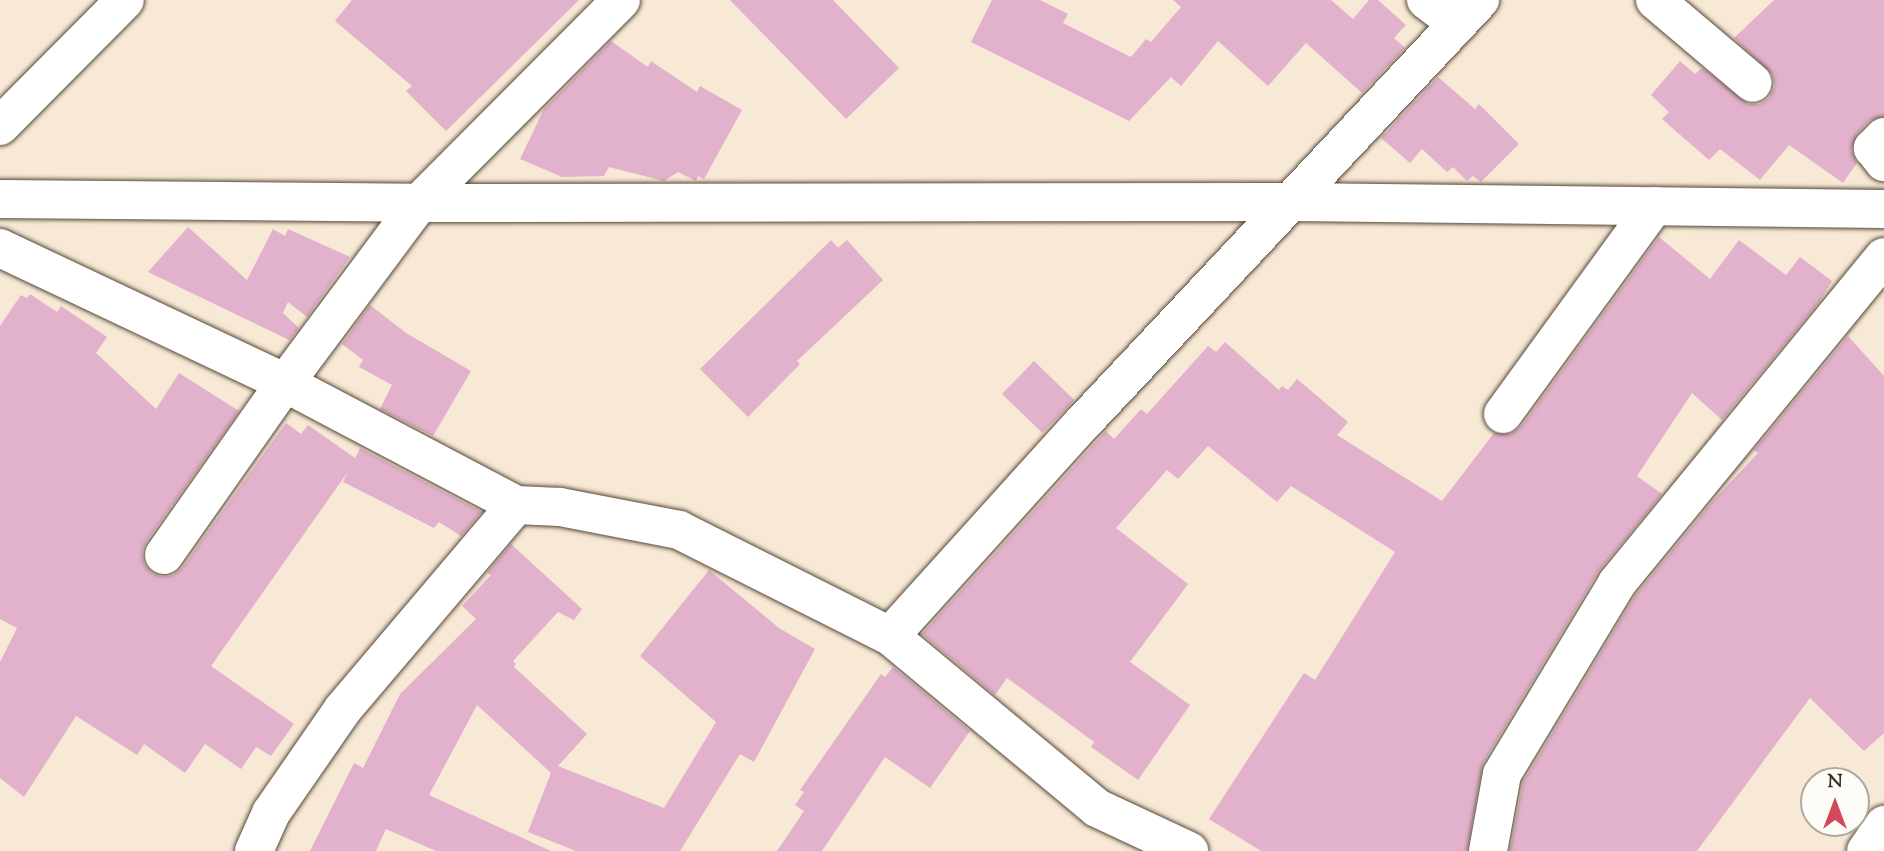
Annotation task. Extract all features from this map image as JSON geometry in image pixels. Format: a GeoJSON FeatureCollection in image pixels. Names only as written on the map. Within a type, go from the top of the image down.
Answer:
{"type":"FeatureCollection","features":[{"type":"Feature","properties":{"kind":"street"},"geometry":{"type":"LineString","coordinates":[[0,126],[125,0]]}},
{"type":"Feature","properties":{"kind":"street"},"geometry":{"type":"LineString","coordinates":[[890,636],[1079,427],[1293,202],[1468,12],[1426,0]]}},
{"type":"Feature","properties":{"kind":"street"},"geometry":{"type":"LineString","coordinates":[[1655,0],[1753,83]]}},
{"type":"Feature","properties":{"kind":"street"},"geometry":{"type":"LineString","coordinates":[[164,555],[285,383],[419,203],[611,3]]}},
{"type":"Feature","properties":{"kind":"street"},"geometry":{"type":"LineString","coordinates":[[1884,137],[1873,148],[1884,162]]}},
{"type":"Feature","properties":{"kind":"street"},"geometry":{"type":"LineString","coordinates":[[0,199],[419,203],[1293,202],[1884,209]]}},
{"type":"Feature","properties":{"kind":"street"},"geometry":{"type":"LineString","coordinates":[[1503,414],[1654,206]]}},
{"type":"Feature","properties":{"kind":"street"},"geometry":{"type":"LineString","coordinates":[[0,248],[285,383],[516,505],[560,507],[680,530],[890,636],[1097,808],[1189,851]]}},
{"type":"Feature","properties":{"kind":"street"},"geometry":{"type":"LineString","coordinates":[[1488,851],[1502,774],[1617,583],[1884,257]]}},
{"type":"Feature","properties":{"kind":"street"},"geometry":{"type":"LineString","coordinates":[[254,851],[271,813],[343,709],[516,505]]}},
{"type":"Feature","properties":{"kind":"street"},"geometry":{"type":"LineString","coordinates":[[1866,851],[1884,825]]}},
{"type":"Feature","properties":{"kind":"building"},"geometry":{"type":"Polygon","coordinates":[[[352,0],[579,0],[446,131],[406,91],[412,86],[335,21],[352,0]]]}},
{"type":"Feature","properties":{"kind":"building"},"geometry":{"type":"Polygon","coordinates":[[[730,0],[833,0],[899,68],[846,119],[730,0]]]}},
{"type":"Feature","properties":{"kind":"building"},"geometry":{"type":"Polygon","coordinates":[[[992,0],[1040,0],[1068,14],[1063,23],[1131,57],[1146,39],[1151,42],[1181,7],[1173,0],[1331,0],[1353,19],[1369,0],[1378,0],[1406,25],[1394,38],[1405,48],[1362,93],[1306,43],[1268,86],[1218,41],[1181,86],[1171,77],[1129,121],[971,42],[992,0]]]}},
{"type":"Feature","properties":{"kind":"building"},"geometry":{"type":"Polygon","coordinates":[[[1774,0],[1884,0],[1884,116],[1869,121],[1857,133],[1851,151],[1857,163],[1843,183],[1789,145],[1760,180],[1720,149],[1709,160],[1662,119],[1669,112],[1651,95],[1680,61],[1695,74],[1702,68],[1748,104],[1760,104],[1769,98],[1775,86],[1773,75],[1734,38],[1774,0]]]}},
{"type":"Feature","properties":{"kind":"building"},"geometry":{"type":"Polygon","coordinates":[[[611,41],[648,67],[651,61],[697,92],[700,86],[742,110],[704,179],[698,176],[696,181],[678,172],[664,181],[609,167],[604,176],[562,177],[520,159],[544,109],[611,41]]]}},
{"type":"Feature","properties":{"kind":"building"},"geometry":{"type":"Polygon","coordinates":[[[1438,77],[1475,109],[1479,104],[1519,144],[1481,182],[1473,176],[1467,181],[1453,167],[1447,172],[1422,149],[1410,163],[1381,138],[1438,77]]]}},
{"type":"Feature","properties":{"kind":"building"},"geometry":{"type":"Polygon","coordinates":[[[188,227],[247,280],[273,229],[285,236],[288,229],[350,257],[307,317],[288,302],[283,313],[299,328],[289,340],[148,272],[188,227]]]}},
{"type":"Feature","properties":{"kind":"building"},"geometry":{"type":"Polygon","coordinates":[[[1659,237],[1710,279],[1739,240],[1786,275],[1800,257],[1832,281],[1819,302],[1722,420],[1692,393],[1637,476],[1662,494],[1598,572],[1483,763],[1467,851],[1261,851],[1209,819],[1304,673],[1315,680],[1395,552],[1291,486],[1277,502],[1208,446],[1178,479],[1167,470],[1116,528],[1188,584],[1130,662],[1190,705],[1138,780],[1091,747],[1094,742],[1007,678],[995,695],[922,634],[1106,431],[1114,439],[1141,409],[1147,414],[1208,346],[1216,352],[1225,342],[1279,390],[1282,386],[1288,390],[1297,379],[1348,422],[1337,435],[1442,501],[1494,433],[1511,434],[1521,427],[1659,237]]]}},
{"type":"Feature","properties":{"kind":"building"},"geometry":{"type":"Polygon","coordinates":[[[831,240],[838,248],[847,240],[883,280],[797,361],[800,364],[748,417],[700,369],[831,240]]]}},
{"type":"Feature","properties":{"kind":"building"},"geometry":{"type":"Polygon","coordinates":[[[30,294],[57,312],[61,306],[107,337],[96,353],[156,409],[179,373],[239,411],[146,542],[142,552],[144,564],[152,573],[163,577],[173,575],[182,568],[286,423],[301,434],[308,425],[355,458],[360,448],[482,512],[461,536],[439,522],[434,528],[343,482],[347,473],[211,666],[294,724],[271,756],[256,747],[241,769],[205,744],[185,773],[144,744],[137,755],[76,716],[24,797],[0,778],[0,662],[17,628],[0,619],[0,326],[21,295],[27,298],[30,294]]]}},
{"type":"Feature","properties":{"kind":"building"},"geometry":{"type":"Polygon","coordinates":[[[370,305],[406,333],[471,371],[433,436],[380,409],[392,385],[359,367],[363,360],[342,344],[370,305]]]}},
{"type":"Feature","properties":{"kind":"building"},"geometry":{"type":"Polygon","coordinates":[[[1848,336],[1884,376],[1884,733],[1864,751],[1810,698],[1697,851],[1510,851],[1523,782],[1635,596],[1712,502],[1758,453],[1754,450],[1848,336]]]}},
{"type":"Feature","properties":{"kind":"building"},"geometry":{"type":"Polygon","coordinates":[[[1034,361],[1074,400],[1042,433],[1002,394],[1034,361]]]}},
{"type":"Feature","properties":{"kind":"building"},"geometry":{"type":"Polygon","coordinates":[[[511,544],[582,609],[574,620],[558,612],[513,661],[516,664],[514,667],[587,734],[558,766],[664,808],[716,722],[640,656],[709,570],[779,628],[815,649],[754,762],[740,754],[680,851],[576,851],[528,832],[551,773],[477,705],[429,795],[551,851],[436,851],[386,829],[376,851],[310,851],[354,763],[363,768],[400,694],[476,619],[462,606],[491,575],[487,573],[511,544]]]}},
{"type":"Feature","properties":{"kind":"building"},"geometry":{"type":"Polygon","coordinates":[[[893,667],[970,731],[930,788],[885,757],[822,851],[777,851],[804,811],[795,805],[804,792],[800,790],[881,674],[885,677],[893,667]]]}}]}
